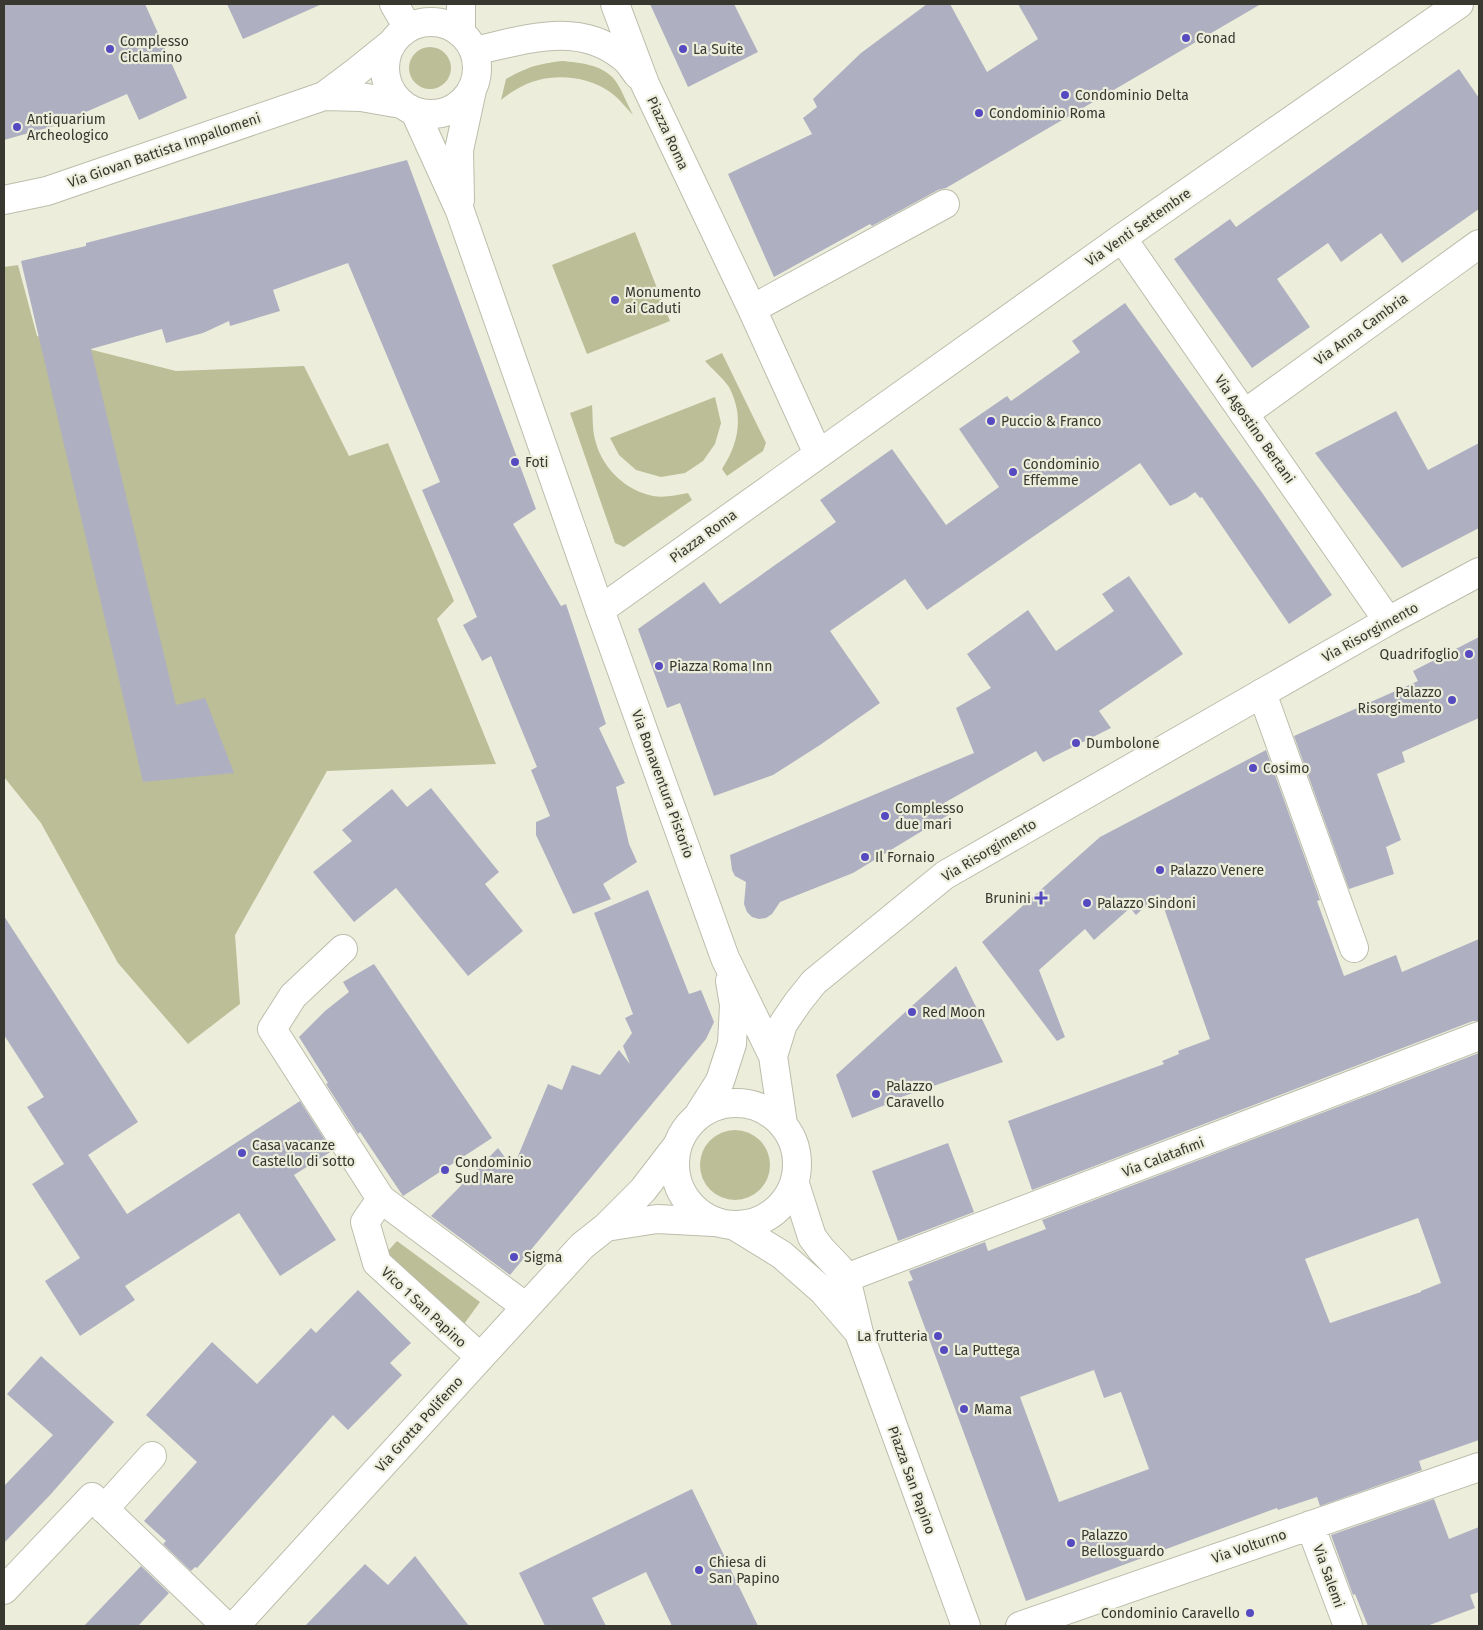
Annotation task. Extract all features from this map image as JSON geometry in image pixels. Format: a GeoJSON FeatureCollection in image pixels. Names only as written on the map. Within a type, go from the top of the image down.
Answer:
{"type":"FeatureCollection","features":[{"type":"Feature","properties":{"kind":"street"},"geometry":{"type":"LineString","coordinates":[[394,4],[400,36]]}},
{"type":"Feature","properties":{"kind":"street"},"geometry":{"type":"LineString","coordinates":[[460,211],[458,150],[476,78],[477,64],[467,42],[461,4]]}},
{"type":"Feature","properties":{"kind":"street","name":"Piazza Roma"},"geometry":{"type":"LineString","coordinates":[[600,610],[818,454],[752,309],[645,84],[615,4]]}},
{"type":"Feature","properties":{"kind":"street","name":"Via Venti Settembre"},"geometry":{"type":"LineString","coordinates":[[818,454],[1122,238],[1459,4]]}},
{"type":"Feature","properties":{"kind":"street"},"geometry":{"type":"LineString","coordinates":[[467,42],[449,26],[435,22],[421,23],[400,36],[386,55],[384,69],[386,82],[392,94],[408,108],[428,115],[441,114],[453,109],[464,101],[472,90]]}},
{"type":"Feature","properties":{"kind":"street","name":"Piazza Roma"},"geometry":{"type":"LineString","coordinates":[[467,42],[577,35],[602,43],[624,57],[645,84]]}},
{"type":"Feature","properties":{"kind":"street","name":"Via Giovan Battista Impallomeni"},"geometry":{"type":"LineString","coordinates":[[4,200],[47,191],[324,96],[400,36]]}},
{"type":"Feature","properties":{"kind":"street","name":"Via Giovan Battista Impallomeni"},"geometry":{"type":"LineString","coordinates":[[324,96],[361,96],[408,108]]}},
{"type":"Feature","properties":{"kind":"street"},"geometry":{"type":"LineString","coordinates":[[408,108],[460,211],[600,610]]}},
{"type":"Feature","properties":{"kind":"street"},"geometry":{"type":"LineString","coordinates":[[752,309],[945,204]]}},
{"type":"Feature","properties":{"kind":"street","name":"Via Agostino Bertani"},"geometry":{"type":"LineString","coordinates":[[1122,238],[1388,621]]}},
{"type":"Feature","properties":{"kind":"street","name":"Via Anna Cambria"},"geometry":{"type":"LineString","coordinates":[[1244,414],[1479,244]]}},
{"type":"Feature","properties":{"kind":"street","name":"Via Risorgimento"},"geometry":{"type":"LineString","coordinates":[[783,1124],[773,1056],[783,1024],[814,982],[945,875],[1388,621],[1479,572]]}},
{"type":"Feature","properties":{"kind":"street","name":"Via Bonaventura Pistorio"},"geometry":{"type":"LineString","coordinates":[[600,610],[725,958],[773,1056]]}},
{"type":"Feature","properties":{"kind":"street"},"geometry":{"type":"LineString","coordinates":[[1262,693],[1354,948]]}},
{"type":"Feature","properties":{"kind":"street"},"geometry":{"type":"LineString","coordinates":[[343,949],[293,996],[272,1029],[381,1199],[526,1307]]}},
{"type":"Feature","properties":{"kind":"street","name":"Via Bonaventura Pistorio"},"geometry":{"type":"LineString","coordinates":[[699,1114],[720,1081],[732,1044],[734,1005],[725,958]]}},
{"type":"Feature","properties":{"kind":"street","name":"Via Calatafimi"},"geometry":{"type":"LineString","coordinates":[[846,1278],[1479,1036]]}},
{"type":"Feature","properties":{"kind":"street","name":"Piazza San Papino"},"geometry":{"type":"LineString","coordinates":[[859,1333],[823,1291],[782,1255],[694,1210],[680,1191],[674,1170],[676,1147],[685,1129],[699,1114],[720,1104],[743,1103],[765,1110],[783,1124],[793,1143],[797,1163],[795,1184],[812,1237],[846,1278],[859,1333],[966,1626]]}},
{"type":"Feature","properties":{"kind":"street","name":"Via Grotta Polifemo"},"geometry":{"type":"LineString","coordinates":[[235,1626],[582,1246],[606,1227],[643,1190],[676,1147]]}},
{"type":"Feature","properties":{"kind":"street","name":"Piazza San Papino"},"geometry":{"type":"LineString","coordinates":[[724,1224],[754,1223],[772,1215],[785,1201],[795,1184]]}},
{"type":"Feature","properties":{"kind":"street","name":"Vico 1 San Papino"},"geometry":{"type":"LineString","coordinates":[[381,1199],[365,1222],[377,1264],[480,1357]]}},
{"type":"Feature","properties":{"kind":"street","name":"Via Grotta Polifemo"},"geometry":{"type":"LineString","coordinates":[[606,1227],[657,1219],[724,1224]]}},
{"type":"Feature","properties":{"kind":"street"},"geometry":{"type":"LineString","coordinates":[[104,1509],[152,1456]]}},
{"type":"Feature","properties":{"kind":"street","name":"Via Volturno"},"geometry":{"type":"LineString","coordinates":[[1020,1626],[1479,1467]]}},
{"type":"Feature","properties":{"kind":"street"},"geometry":{"type":"LineString","coordinates":[[4,1590],[92,1496],[226,1626]]}},
{"type":"Feature","properties":{"kind":"street","name":"Via Salemi"},"geometry":{"type":"LineString","coordinates":[[1310,1525],[1348,1626]]}},
{"type":"Feature","properties":{"kind":"green space"},"geometry":{"type":"Polygon","coordinates":[[[430,47],[445,53],[451,68],[445,83],[430,89],[415,83],[409,68],[415,53],[430,47]]]}},
{"type":"Feature","properties":{"kind":"green space"},"geometry":{"type":"Polygon","coordinates":[[[562,61],[590,65],[609,74],[619,86],[633,115],[610,92],[600,86],[564,77],[540,80],[528,84],[501,100],[506,79],[533,67],[562,61]]]}},
{"type":"Feature","properties":{"kind":"green space"},"geometry":{"type":"Polygon","coordinates":[[[635,232],[670,321],[587,354],[552,265],[635,232]]]}},
{"type":"Feature","properties":{"kind":"green space"},"geometry":{"type":"Polygon","coordinates":[[[18,265],[37,336],[176,371],[304,366],[349,456],[388,443],[454,601],[437,619],[496,764],[327,771],[235,935],[240,1004],[188,1044],[118,963],[41,823],[4,777],[4,267],[18,265]]]}},
{"type":"Feature","properties":{"kind":"green space"},"geometry":{"type":"Polygon","coordinates":[[[722,353],[766,443],[763,451],[727,476],[722,469],[736,439],[738,429],[737,408],[729,387],[705,361],[722,353]]]}},
{"type":"Feature","properties":{"kind":"green space"},"geometry":{"type":"Polygon","coordinates":[[[715,397],[721,423],[715,444],[703,461],[685,473],[661,477],[636,470],[619,455],[610,438],[715,397]]]}},
{"type":"Feature","properties":{"kind":"green space"},"geometry":{"type":"Polygon","coordinates":[[[592,405],[593,429],[599,453],[617,477],[625,484],[643,493],[662,497],[688,493],[692,500],[624,547],[615,543],[570,413],[592,405]]]}},
{"type":"Feature","properties":{"kind":"green space"},"geometry":{"type":"Polygon","coordinates":[[[735,1130],[748,1133],[760,1140],[767,1152],[770,1165],[767,1178],[760,1190],[748,1197],[735,1200],[722,1197],[710,1190],[703,1178],[700,1165],[703,1152],[710,1140],[722,1133],[735,1130]]]}},
{"type":"Feature","properties":{"kind":"green space"},"geometry":{"type":"Polygon","coordinates":[[[397,1241],[480,1302],[464,1324],[386,1253],[397,1241]]]}},
{"type":"Feature","properties":{"kind":"building"},"geometry":{"type":"Polygon","coordinates":[[[4,4],[145,4],[187,98],[139,120],[127,94],[54,126],[4,140],[4,4]]]}},
{"type":"Feature","properties":{"kind":"building"},"geometry":{"type":"Polygon","coordinates":[[[227,4],[322,4],[243,39],[227,4]]]}},
{"type":"Feature","properties":{"kind":"building"},"geometry":{"type":"Polygon","coordinates":[[[650,4],[734,4],[758,52],[688,87],[650,4]]]}},
{"type":"Feature","properties":{"kind":"building"},"geometry":{"type":"Polygon","coordinates":[[[927,4],[950,4],[987,72],[1038,39],[1018,4],[1261,4],[946,188],[938,190],[872,226],[870,224],[774,277],[728,174],[812,134],[803,118],[817,107],[813,99],[861,53],[927,4]]]}},
{"type":"Feature","properties":{"kind":"building"},"geometry":{"type":"Polygon","coordinates":[[[1459,69],[1479,98],[1479,209],[1402,263],[1381,233],[1341,262],[1328,243],[1277,279],[1310,327],[1252,368],[1174,259],[1230,219],[1236,227],[1459,69]]]}},
{"type":"Feature","properties":{"kind":"building"},"geometry":{"type":"Polygon","coordinates":[[[407,160],[536,509],[513,524],[561,606],[566,604],[606,724],[599,728],[625,783],[616,787],[629,844],[637,862],[603,884],[611,899],[573,914],[536,835],[536,822],[550,816],[531,770],[537,767],[491,656],[482,661],[463,625],[477,617],[422,490],[440,482],[348,263],[273,290],[280,311],[230,326],[229,321],[203,333],[166,343],[162,329],[91,349],[176,705],[205,698],[234,773],[143,782],[21,261],[86,246],[86,243],[407,160]]]}},
{"type":"Feature","properties":{"kind":"building"},"geometry":{"type":"Polygon","coordinates":[[[1125,303],[1263,494],[1332,595],[1289,624],[1202,497],[1200,498],[1195,492],[1170,506],[1140,463],[927,610],[905,579],[830,631],[880,703],[773,775],[714,796],[680,703],[667,708],[638,629],[704,582],[720,604],[836,522],[820,500],[892,449],[946,525],[999,487],[959,429],[1007,396],[1011,401],[1080,352],[1072,341],[1125,303]]]}},
{"type":"Feature","properties":{"kind":"building"},"geometry":{"type":"Polygon","coordinates":[[[1396,411],[1428,470],[1479,443],[1479,528],[1402,568],[1315,453],[1396,411]]]}},
{"type":"Feature","properties":{"kind":"building"},"geometry":{"type":"Polygon","coordinates":[[[1129,576],[1183,654],[1099,711],[1111,728],[1043,762],[1036,751],[944,803],[950,814],[853,873],[780,902],[772,914],[766,918],[752,917],[747,912],[744,904],[746,882],[735,876],[732,870],[730,855],[974,753],[956,708],[991,688],[967,654],[1028,610],[1056,651],[1114,611],[1102,594],[1129,576]]]}},
{"type":"Feature","properties":{"kind":"building"},"geometry":{"type":"Polygon","coordinates":[[[1479,637],[1479,718],[1402,752],[1405,762],[1377,774],[1401,840],[1386,847],[1394,874],[1349,889],[1294,736],[1418,681],[1413,671],[1479,637]]]}},
{"type":"Feature","properties":{"kind":"building"},"geometry":{"type":"Polygon","coordinates":[[[1266,750],[1320,900],[1317,901],[1344,976],[1396,955],[1402,972],[1479,939],[1479,1021],[1473,1021],[1032,1190],[1008,1121],[1164,1064],[1162,1061],[1179,1054],[1178,1051],[1210,1039],[1159,894],[1136,915],[1130,908],[1094,940],[1085,929],[1039,970],[1065,1037],[1057,1041],[982,942],[1100,837],[1266,750]]]}},
{"type":"Feature","properties":{"kind":"building"},"geometry":{"type":"Polygon","coordinates":[[[431,788],[499,872],[485,884],[523,931],[468,976],[396,888],[354,922],[313,872],[352,841],[342,830],[392,789],[407,807],[431,788]]]}},
{"type":"Feature","properties":{"kind":"building"},"geometry":{"type":"Polygon","coordinates":[[[648,890],[689,994],[701,990],[714,1022],[706,1039],[510,1275],[431,1216],[498,1148],[513,1168],[548,1084],[562,1090],[572,1065],[600,1075],[619,1050],[630,1064],[623,1046],[632,1033],[625,1018],[633,1014],[594,913],[648,890]]]}},
{"type":"Feature","properties":{"kind":"building"},"geometry":{"type":"Polygon","coordinates":[[[4,916],[138,1122],[88,1155],[127,1214],[300,1101],[332,1151],[294,1175],[336,1240],[280,1276],[239,1213],[125,1286],[135,1300],[80,1336],[45,1281],[80,1258],[32,1184],[64,1164],[27,1107],[44,1097],[4,1035],[4,916]]]}},
{"type":"Feature","properties":{"kind":"building"},"geometry":{"type":"Polygon","coordinates":[[[374,964],[492,1138],[403,1196],[360,1132],[358,1134],[299,1037],[325,1011],[349,992],[343,982],[374,964]]]}},
{"type":"Feature","properties":{"kind":"building"},"geometry":{"type":"Polygon","coordinates":[[[956,966],[1003,1062],[884,1103],[885,1105],[852,1118],[836,1075],[956,966]]]}},
{"type":"Feature","properties":{"kind":"building"},"geometry":{"type":"Polygon","coordinates":[[[1479,1053],[1479,1440],[1419,1461],[1422,1470],[1320,1506],[1317,1497],[1278,1510],[1277,1508],[1026,1601],[908,1282],[913,1280],[909,1271],[985,1242],[988,1251],[1046,1229],[1042,1220],[1479,1053]],[[1418,1218],[1305,1259],[1330,1323],[1421,1292],[1441,1283],[1418,1218]],[[1094,1370],[1020,1397],[1059,1502],[1149,1469],[1121,1392],[1104,1398],[1094,1370]]]}},
{"type":"Feature","properties":{"kind":"building"},"geometry":{"type":"Polygon","coordinates":[[[948,1143],[974,1212],[898,1241],[872,1171],[948,1143]]]}},
{"type":"Feature","properties":{"kind":"building"},"geometry":{"type":"Polygon","coordinates":[[[358,1290],[411,1343],[390,1363],[402,1375],[348,1430],[333,1415],[197,1568],[195,1567],[191,1571],[163,1544],[166,1541],[144,1521],[197,1462],[146,1415],[212,1342],[257,1384],[311,1328],[316,1333],[358,1290]]]}},
{"type":"Feature","properties":{"kind":"building"},"geometry":{"type":"Polygon","coordinates":[[[41,1356],[114,1422],[51,1494],[4,1543],[4,1486],[53,1435],[7,1394],[41,1356]]]}},
{"type":"Feature","properties":{"kind":"building"},"geometry":{"type":"Polygon","coordinates":[[[692,1489],[758,1626],[672,1626],[646,1572],[592,1598],[606,1626],[545,1626],[519,1573],[692,1489]]]}},
{"type":"Feature","properties":{"kind":"building"},"geometry":{"type":"Polygon","coordinates":[[[1434,1499],[1449,1539],[1479,1527],[1479,1592],[1470,1595],[1475,1608],[1427,1626],[1368,1626],[1355,1594],[1353,1595],[1331,1535],[1434,1499]]]}},
{"type":"Feature","properties":{"kind":"building"},"geometry":{"type":"Polygon","coordinates":[[[415,1556],[469,1626],[305,1626],[365,1564],[388,1585],[415,1556]]]}},
{"type":"Feature","properties":{"kind":"building"},"geometry":{"type":"Polygon","coordinates":[[[141,1566],[169,1593],[138,1626],[84,1626],[141,1566]]]}},
{"type":"Feature","properties":{"kind":"place","name":"Conad"},"geometry":{"type":"Point","coordinates":[1186,38]}},
{"type":"Feature","properties":{"kind":"place","name":"Complesso Ciclamino"},"geometry":{"type":"Point","coordinates":[110,49]}},
{"type":"Feature","properties":{"kind":"place","name":"La Suite"},"geometry":{"type":"Point","coordinates":[683,49]}},
{"type":"Feature","properties":{"kind":"place","name":"Condominio Delta"},"geometry":{"type":"Point","coordinates":[1065,95]}},
{"type":"Feature","properties":{"kind":"place","name":"Condominio Roma"},"geometry":{"type":"Point","coordinates":[979,113]}},
{"type":"Feature","properties":{"kind":"place","name":"Antiquarium Archeologico"},"geometry":{"type":"Point","coordinates":[17,127]}},
{"type":"Feature","properties":{"kind":"place","name":"Monumento ai Caduti"},"geometry":{"type":"Point","coordinates":[615,300]}},
{"type":"Feature","properties":{"kind":"place","name":"Puccio & Franco"},"geometry":{"type":"Point","coordinates":[991,421]}},
{"type":"Feature","properties":{"kind":"place","name":"Foti"},"geometry":{"type":"Point","coordinates":[515,462]}},
{"type":"Feature","properties":{"kind":"place","name":"Condominio Effemme"},"geometry":{"type":"Point","coordinates":[1013,472]}},
{"type":"Feature","properties":{"kind":"place","name":"Quadrifoglio"},"geometry":{"type":"Point","coordinates":[1469,654]}},
{"type":"Feature","properties":{"kind":"place","name":"Piazza Roma Inn"},"geometry":{"type":"Point","coordinates":[659,666]}},
{"type":"Feature","properties":{"kind":"place","name":"Palazzo Risorgimento"},"geometry":{"type":"Point","coordinates":[1452,700]}},
{"type":"Feature","properties":{"kind":"place","name":"Dumbolone"},"geometry":{"type":"Point","coordinates":[1076,743]}},
{"type":"Feature","properties":{"kind":"place","name":"Cosimo"},"geometry":{"type":"Point","coordinates":[1253,768]}},
{"type":"Feature","properties":{"kind":"place","name":"Complesso due mari"},"geometry":{"type":"Point","coordinates":[885,816]}},
{"type":"Feature","properties":{"kind":"place","name":"Il Fornaio"},"geometry":{"type":"Point","coordinates":[865,857]}},
{"type":"Feature","properties":{"kind":"place","name":"Palazzo Venere"},"geometry":{"type":"Point","coordinates":[1160,870]}},
{"type":"Feature","properties":{"kind":"place","name":"Brunini"},"geometry":{"type":"Point","coordinates":[1041,898]}},
{"type":"Feature","properties":{"kind":"place","name":"Palazzo Sindoni"},"geometry":{"type":"Point","coordinates":[1087,903]}},
{"type":"Feature","properties":{"kind":"place","name":"Red Moon"},"geometry":{"type":"Point","coordinates":[912,1012]}},
{"type":"Feature","properties":{"kind":"place","name":"Palazzo Caravello"},"geometry":{"type":"Point","coordinates":[876,1094]}},
{"type":"Feature","properties":{"kind":"place","name":"Casa vacanze Castello di sotto"},"geometry":{"type":"Point","coordinates":[242,1153]}},
{"type":"Feature","properties":{"kind":"place","name":"Condominio Sud Mare"},"geometry":{"type":"Point","coordinates":[445,1170]}},
{"type":"Feature","properties":{"kind":"place","name":"Sigma"},"geometry":{"type":"Point","coordinates":[514,1257]}},
{"type":"Feature","properties":{"kind":"place","name":"La frutteria"},"geometry":{"type":"Point","coordinates":[938,1336]}},
{"type":"Feature","properties":{"kind":"place","name":"La Puttega"},"geometry":{"type":"Point","coordinates":[944,1350]}},
{"type":"Feature","properties":{"kind":"place","name":"Mama"},"geometry":{"type":"Point","coordinates":[964,1409]}},
{"type":"Feature","properties":{"kind":"place","name":"Palazzo Bellosguardo"},"geometry":{"type":"Point","coordinates":[1071,1543]}},
{"type":"Feature","properties":{"kind":"place","name":"Chiesa di San Papino"},"geometry":{"type":"Point","coordinates":[699,1570]}},
{"type":"Feature","properties":{"kind":"place","name":"Condominio Caravello"},"geometry":{"type":"Point","coordinates":[1250,1613]}}]}
